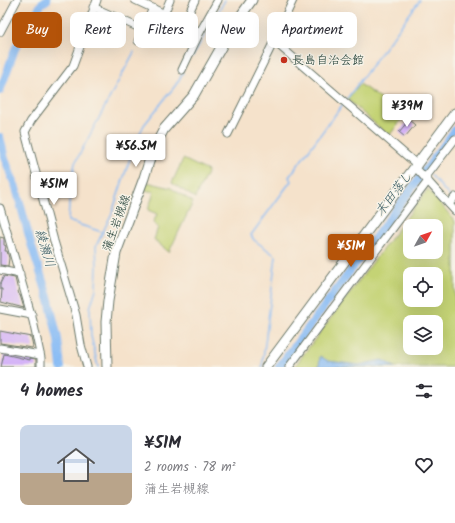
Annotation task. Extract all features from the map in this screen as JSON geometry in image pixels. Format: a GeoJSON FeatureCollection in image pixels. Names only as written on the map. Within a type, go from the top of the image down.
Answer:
{"type":"FeatureCollection","features":[{"type":"Feature","properties":{"kind":"main road","name":"蒲生岩槻線"},"geometry":{"type":"LineString","coordinates":[[107,367],[106,322],[116,253],[142,186],[152,152],[164,129],[194,95],[232,28],[252,0]]}},
{"type":"Feature","properties":{"kind":"main road"},"geometry":{"type":"LineString","coordinates":[[266,367],[455,113]]}},
{"type":"Feature","properties":{"kind":"street"},"geometry":{"type":"LineString","coordinates":[[0,32],[16,0]]}},
{"type":"Feature","properties":{"kind":"street"},"geometry":{"type":"LineString","coordinates":[[87,367],[81,345],[76,315],[54,241],[25,132],[31,121],[73,66],[93,7],[97,0]]}},
{"type":"Feature","properties":{"kind":"street"},"geometry":{"type":"LineString","coordinates":[[135,0],[160,12]]}},
{"type":"Feature","properties":{"kind":"street"},"geometry":{"type":"LineString","coordinates":[[165,12],[170,0]]}},
{"type":"Feature","properties":{"kind":"street"},"geometry":{"type":"LineString","coordinates":[[189,12],[195,0]]}},
{"type":"Feature","properties":{"kind":"street"},"geometry":{"type":"LineString","coordinates":[[182,70],[200,32],[218,0]]}},
{"type":"Feature","properties":{"kind":"street"},"geometry":{"type":"LineString","coordinates":[[287,12],[293,0]]}},
{"type":"Feature","properties":{"kind":"street"},"geometry":{"type":"LineString","coordinates":[[93,7],[134,25]]}},
{"type":"Feature","properties":{"kind":"street"},"geometry":{"type":"LineString","coordinates":[[151,12],[153,8]]}},
{"type":"Feature","properties":{"kind":"street"},"geometry":{"type":"LineString","coordinates":[[228,134],[271,48]]}},
{"type":"Feature","properties":{"kind":"street"},"geometry":{"type":"LineString","coordinates":[[282,48],[414,162],[415,167],[455,211]]}},
{"type":"Feature","properties":{"kind":"street"},"geometry":{"type":"LineString","coordinates":[[289,367],[427,180],[455,139]]}},
{"type":"Feature","properties":{"kind":"street"},"geometry":{"type":"LineString","coordinates":[[449,204],[455,197]]}},
{"type":"Feature","properties":{"kind":"street"},"geometry":{"type":"LineString","coordinates":[[0,208],[4,231],[20,274],[32,315],[41,367]]}},
{"type":"Feature","properties":{"kind":"street"},"geometry":{"type":"LineString","coordinates":[[0,270],[20,274]]}},
{"type":"Feature","properties":{"kind":"street"},"geometry":{"type":"LineString","coordinates":[[0,309],[32,315]]}},
{"type":"Feature","properties":{"kind":"street"},"geometry":{"type":"LineString","coordinates":[[0,348],[40,356]]}},
{"type":"Feature","properties":{"kind":"green space"},"geometry":{"type":"Polygon","coordinates":[[[360,84],[404,116],[389,136],[347,99],[360,84]]]}},
{"type":"Feature","properties":{"kind":"green space"},"geometry":{"type":"Polygon","coordinates":[[[183,159],[208,171],[195,198],[172,183],[183,159]]]}},
{"type":"Feature","properties":{"kind":"green space"},"geometry":{"type":"Polygon","coordinates":[[[147,182],[171,188],[193,202],[169,252],[154,240],[158,227],[153,223],[157,214],[148,210],[154,192],[144,190],[147,182]]]}},
{"type":"Feature","properties":{"kind":"green space"},"geometry":{"type":"Polygon","coordinates":[[[428,189],[455,221],[455,367],[294,367],[403,222],[403,259],[443,259],[443,219],[405,219],[428,189]]]}},
{"type":"Feature","properties":{"kind":"water"},"geometry":{"type":"Polygon","coordinates":[[[320,356],[328,361],[359,365],[382,360],[395,367],[319,367],[320,356]]]}},
{"type":"Feature","properties":{"kind":"building"},"geometry":{"type":"Polygon","coordinates":[[[409,120],[415,125],[405,137],[399,132],[409,120]]]}},
{"type":"Feature","properties":{"kind":"building"},"geometry":{"type":"Polygon","coordinates":[[[0,237],[4,238],[4,245],[6,246],[5,251],[7,251],[9,258],[8,266],[0,265],[0,237]]]}},
{"type":"Feature","properties":{"kind":"building"},"geometry":{"type":"Polygon","coordinates":[[[4,276],[15,278],[24,308],[1,302],[2,289],[0,289],[0,284],[4,276]]]}},
{"type":"Feature","properties":{"kind":"building"},"geometry":{"type":"Polygon","coordinates":[[[0,331],[31,337],[33,346],[32,348],[0,343],[0,331]]]}},
{"type":"Feature","properties":{"kind":"building"},"geometry":{"type":"Polygon","coordinates":[[[4,354],[30,360],[30,358],[36,359],[36,367],[1,367],[4,354]]]}},
{"type":"Feature","properties":{"kind":"waterway","name":"綾瀬川"},"geometry":{"type":"LineString","coordinates":[[0,91],[15,49],[42,3],[47,0]]}},
{"type":"Feature","properties":{"kind":"waterway"},"geometry":{"type":"LineString","coordinates":[[192,57],[225,0]]}},
{"type":"Feature","properties":{"kind":"waterway"},"geometry":{"type":"LineString","coordinates":[[346,100],[420,0]]}},
{"type":"Feature","properties":{"kind":"waterway"},"geometry":{"type":"LineString","coordinates":[[102,232],[68,221],[70,191],[75,163],[134,52]]}},
{"type":"Feature","properties":{"kind":"waterway"},"geometry":{"type":"LineString","coordinates":[[98,367],[91,336],[90,308],[96,289],[96,246],[112,213],[135,143],[144,125],[175,86],[183,73]]}},
{"type":"Feature","properties":{"kind":"waterway"},"geometry":{"type":"LineString","coordinates":[[262,367],[276,256],[254,240],[251,235],[291,181],[289,177],[343,104]]}},
{"type":"Feature","properties":{"kind":"waterway","name":"末田落し"},"geometry":{"type":"LineString","coordinates":[[279,367],[455,130]]}},
{"type":"Feature","properties":{"kind":"waterway","name":"綾瀬川"},"geometry":{"type":"LineString","coordinates":[[0,137],[5,159],[16,188],[31,244],[49,300],[58,339],[61,367]]}},
{"type":"Feature","properties":{"kind":"waterway"},"geometry":{"type":"LineString","coordinates":[[431,175],[451,198]]}},
{"type":"Feature","properties":{"kind":"place","name":"長島自治会館"},"geometry":{"type":"Point","coordinates":[284,60]}}]}
